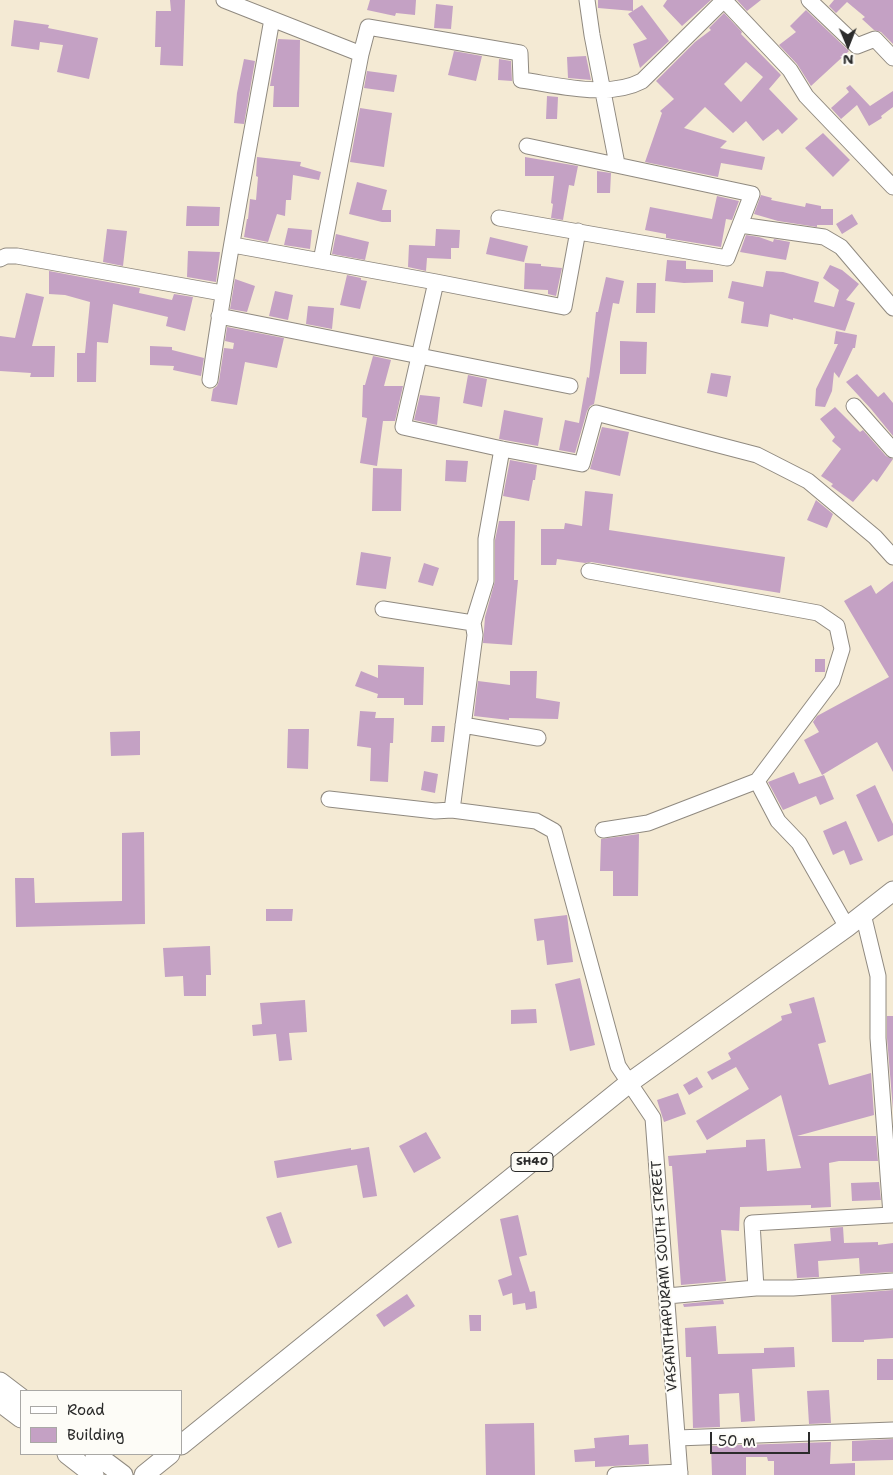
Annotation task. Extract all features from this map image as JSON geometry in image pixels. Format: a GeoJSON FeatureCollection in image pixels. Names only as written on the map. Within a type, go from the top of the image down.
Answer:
{"type":"FeatureCollection","features":[{"type":"Feature","properties":{"kind":"main road","name":"SH40"},"geometry":{"type":"LineString","coordinates":[[182,1444],[629,1084],[847,927],[893,891]]}},
{"type":"Feature","properties":{"kind":"main road"},"geometry":{"type":"LineString","coordinates":[[0,1382],[20,1397]]}},
{"type":"Feature","properties":{"kind":"main road"},"geometry":{"type":"LineString","coordinates":[[0,1402],[20,1417]]}},
{"type":"Feature","properties":{"kind":"main road"},"geometry":{"type":"LineString","coordinates":[[68,1455],[94,1475]]}},
{"type":"Feature","properties":{"kind":"main road"},"geometry":{"type":"LineString","coordinates":[[96,1455],[123,1475]]}},
{"type":"Feature","properties":{"kind":"main road"},"geometry":{"type":"LineString","coordinates":[[144,1475],[169,1455]]}},
{"type":"Feature","properties":{"kind":"street"},"geometry":{"type":"LineString","coordinates":[[224,0],[361,54]]}},
{"type":"Feature","properties":{"kind":"street"},"geometry":{"type":"LineString","coordinates":[[587,0],[617,164]]}},
{"type":"Feature","properties":{"kind":"street"},"geometry":{"type":"LineString","coordinates":[[322,261],[361,54],[368,27],[520,53],[521,80],[604,91],[631,87],[642,81],[723,0],[790,70],[806,96],[893,187]]}},
{"type":"Feature","properties":{"kind":"street"},"geometry":{"type":"LineString","coordinates":[[809,0],[857,46],[875,39],[893,58]]}},
{"type":"Feature","properties":{"kind":"street"},"geometry":{"type":"LineString","coordinates":[[210,380],[222,292],[272,19]]}},
{"type":"Feature","properties":{"kind":"street"},"geometry":{"type":"LineString","coordinates":[[499,218],[727,258],[752,194],[527,146]]}},
{"type":"Feature","properties":{"kind":"street"},"geometry":{"type":"LineString","coordinates":[[740,225],[824,237],[841,248],[893,308]]}},
{"type":"Feature","properties":{"kind":"street"},"geometry":{"type":"LineString","coordinates":[[232,245],[564,307],[578,231]]}},
{"type":"Feature","properties":{"kind":"street"},"geometry":{"type":"LineString","coordinates":[[0,259],[6,256],[17,256],[222,292]]}},
{"type":"Feature","properties":{"kind":"street"},"geometry":{"type":"LineString","coordinates":[[436,282],[421,355],[403,427],[502,450],[582,464],[596,413],[757,455],[808,482],[875,537],[893,557]]}},
{"type":"Feature","properties":{"kind":"street"},"geometry":{"type":"LineString","coordinates":[[219,316],[570,386]]}},
{"type":"Feature","properties":{"kind":"street"},"geometry":{"type":"LineString","coordinates":[[854,406],[893,450]]}},
{"type":"Feature","properties":{"kind":"street"},"geometry":{"type":"LineString","coordinates":[[452,810],[475,634],[473,623],[486,582],[486,539],[502,450]]}},
{"type":"Feature","properties":{"kind":"street"},"geometry":{"type":"LineString","coordinates":[[589,571],[818,613],[837,626],[842,649],[832,681],[758,781],[648,823],[603,830]]}},
{"type":"Feature","properties":{"kind":"street"},"geometry":{"type":"LineString","coordinates":[[383,609],[473,623]]}},
{"type":"Feature","properties":{"kind":"street"},"geometry":{"type":"LineString","coordinates":[[463,725],[538,738]]}},
{"type":"Feature","properties":{"kind":"street"},"geometry":{"type":"LineString","coordinates":[[758,781],[778,821],[799,843],[847,927]]}},
{"type":"Feature","properties":{"kind":"street","name":"VASANTHAPURAM SOUTH STREET"},"geometry":{"type":"LineString","coordinates":[[329,799],[435,811],[452,810],[536,821],[554,831],[618,1066],[653,1118],[680,1473]]}},
{"type":"Feature","properties":{"kind":"street"},"geometry":{"type":"LineString","coordinates":[[756,1288],[752,1223],[891,1215],[878,1038],[878,976],[863,914]]}},
{"type":"Feature","properties":{"kind":"street"},"geometry":{"type":"LineString","coordinates":[[667,1296],[756,1288],[793,1288],[893,1281]]}},
{"type":"Feature","properties":{"kind":"street"},"geometry":{"type":"LineString","coordinates":[[677,1438],[893,1430]]}},
{"type":"Feature","properties":{"kind":"street"},"geometry":{"type":"LineString","coordinates":[[615,1475],[680,1473]]}},
{"type":"Feature","properties":{"kind":"building"},"geometry":{"type":"Polygon","coordinates":[[[170,0],[185,0],[183,66],[160,65],[161,47],[155,47],[156,11],[171,11],[170,0]]]}},
{"type":"Feature","properties":{"kind":"building"},"geometry":{"type":"Polygon","coordinates":[[[370,0],[416,0],[415,15],[396,13],[395,16],[367,10],[370,0]]]}},
{"type":"Feature","properties":{"kind":"building"},"geometry":{"type":"Polygon","coordinates":[[[598,0],[633,0],[633,11],[598,8],[598,0]]]}},
{"type":"Feature","properties":{"kind":"building"},"geometry":{"type":"Polygon","coordinates":[[[667,0],[711,0],[682,26],[663,6],[667,0]]]}},
{"type":"Feature","properties":{"kind":"building"},"geometry":{"type":"Polygon","coordinates":[[[737,0],[761,0],[747,11],[737,0]]]}},
{"type":"Feature","properties":{"kind":"building"},"geometry":{"type":"Polygon","coordinates":[[[834,0],[893,0],[893,44],[881,32],[874,30],[862,19],[865,17],[847,2],[836,13],[829,6],[834,0]]]}},
{"type":"Feature","properties":{"kind":"building"},"geometry":{"type":"Polygon","coordinates":[[[436,4],[453,6],[451,29],[434,28],[436,4]]]}},
{"type":"Feature","properties":{"kind":"building"},"geometry":{"type":"Polygon","coordinates":[[[642,5],[669,41],[640,68],[633,44],[647,39],[628,14],[642,5]]]}},
{"type":"Feature","properties":{"kind":"building"},"geometry":{"type":"Polygon","coordinates":[[[806,10],[849,51],[811,86],[797,64],[779,45],[796,32],[790,26],[806,10]]]}},
{"type":"Feature","properties":{"kind":"building"},"geometry":{"type":"Polygon","coordinates":[[[724,13],[742,32],[741,34],[781,75],[769,89],[798,119],[782,134],[778,129],[763,141],[746,121],[733,133],[705,107],[684,128],[727,141],[720,148],[765,157],[762,170],[721,163],[718,177],[645,162],[662,113],[660,111],[674,99],[656,81],[695,42],[711,30],[709,28],[724,13]],[[746,62],[724,84],[741,102],[763,77],[746,62]]]}},
{"type":"Feature","properties":{"kind":"building"},"geometry":{"type":"Polygon","coordinates":[[[14,20],[49,25],[48,28],[98,38],[89,79],[57,72],[63,45],[40,42],[39,50],[11,46],[14,20]]]}},
{"type":"Feature","properties":{"kind":"building"},"geometry":{"type":"Polygon","coordinates":[[[278,39],[300,40],[299,107],[273,107],[274,86],[270,86],[278,39]]]}},
{"type":"Feature","properties":{"kind":"building"},"geometry":{"type":"Polygon","coordinates":[[[454,51],[482,56],[476,81],[448,75],[454,51]]]}},
{"type":"Feature","properties":{"kind":"building"},"geometry":{"type":"Polygon","coordinates":[[[586,56],[591,80],[568,78],[567,57],[586,56]]]}},
{"type":"Feature","properties":{"kind":"building"},"geometry":{"type":"Polygon","coordinates":[[[244,59],[255,61],[244,124],[234,123],[237,93],[244,59]]]}},
{"type":"Feature","properties":{"kind":"building"},"geometry":{"type":"Polygon","coordinates":[[[499,59],[511,61],[512,81],[498,80],[499,59]]]}},
{"type":"Feature","properties":{"kind":"building"},"geometry":{"type":"Polygon","coordinates":[[[367,71],[397,75],[394,92],[364,88],[367,71]]]}},
{"type":"Feature","properties":{"kind":"building"},"geometry":{"type":"Polygon","coordinates":[[[850,85],[870,106],[893,91],[893,107],[881,116],[882,118],[869,126],[857,105],[841,119],[831,108],[849,92],[846,88],[850,85]]]}},
{"type":"Feature","properties":{"kind":"building"},"geometry":{"type":"Polygon","coordinates":[[[547,96],[558,97],[557,119],[546,119],[547,96]]]}},
{"type":"Feature","properties":{"kind":"building"},"geometry":{"type":"Polygon","coordinates":[[[360,108],[392,113],[384,167],[350,162],[360,108]]]}},
{"type":"Feature","properties":{"kind":"building"},"geometry":{"type":"Polygon","coordinates":[[[823,133],[850,160],[833,177],[805,148],[823,133]]]}},
{"type":"Feature","properties":{"kind":"building"},"geometry":{"type":"Polygon","coordinates":[[[257,157],[301,162],[300,166],[321,172],[319,180],[293,175],[291,200],[286,200],[285,216],[277,214],[268,242],[244,237],[250,199],[256,200],[257,157]]]}},
{"type":"Feature","properties":{"kind":"building"},"geometry":{"type":"Polygon","coordinates":[[[525,157],[578,166],[574,186],[569,185],[563,220],[551,218],[554,176],[525,176],[525,157]]]}},
{"type":"Feature","properties":{"kind":"building"},"geometry":{"type":"Polygon","coordinates":[[[597,171],[611,173],[610,193],[597,193],[597,171]]]}},
{"type":"Feature","properties":{"kind":"building"},"geometry":{"type":"Polygon","coordinates":[[[357,182],[387,190],[382,210],[391,210],[391,222],[382,222],[349,214],[357,182]]]}},
{"type":"Feature","properties":{"kind":"building"},"geometry":{"type":"Polygon","coordinates":[[[761,195],[772,198],[771,200],[805,207],[806,203],[821,206],[821,209],[833,209],[833,225],[817,225],[817,227],[778,221],[754,214],[761,195]]]}},
{"type":"Feature","properties":{"kind":"building"},"geometry":{"type":"Polygon","coordinates":[[[717,196],[739,201],[732,220],[726,219],[721,247],[666,238],[666,234],[645,230],[650,207],[712,219],[717,196]]]}},
{"type":"Feature","properties":{"kind":"building"},"geometry":{"type":"Polygon","coordinates":[[[187,206],[220,207],[219,226],[186,226],[187,206]]]}},
{"type":"Feature","properties":{"kind":"building"},"geometry":{"type":"Polygon","coordinates":[[[852,214],[858,224],[842,234],[836,224],[852,214]]]}},
{"type":"Feature","properties":{"kind":"building"},"geometry":{"type":"Polygon","coordinates":[[[288,228],[312,230],[310,249],[284,245],[288,228]]]}},
{"type":"Feature","properties":{"kind":"building"},"geometry":{"type":"Polygon","coordinates":[[[107,229],[127,231],[123,266],[103,262],[107,229]]]}},
{"type":"Feature","properties":{"kind":"building"},"geometry":{"type":"Polygon","coordinates":[[[436,229],[460,230],[459,248],[451,248],[451,259],[427,258],[426,271],[408,267],[409,245],[435,246],[436,229]]]}},
{"type":"Feature","properties":{"kind":"building"},"geometry":{"type":"Polygon","coordinates":[[[336,234],[369,242],[365,260],[332,254],[336,234]]]}},
{"type":"Feature","properties":{"kind":"building"},"geometry":{"type":"Polygon","coordinates":[[[746,235],[773,242],[774,239],[790,242],[786,260],[740,252],[746,235]]]}},
{"type":"Feature","properties":{"kind":"building"},"geometry":{"type":"Polygon","coordinates":[[[490,237],[528,246],[524,262],[486,254],[490,237]]]}},
{"type":"Feature","properties":{"kind":"building"},"geometry":{"type":"Polygon","coordinates":[[[188,251],[220,252],[216,282],[187,277],[188,251]]]}},
{"type":"Feature","properties":{"kind":"building"},"geometry":{"type":"Polygon","coordinates":[[[667,260],[686,261],[686,269],[713,270],[713,282],[684,283],[665,281],[667,260]]]}},
{"type":"Feature","properties":{"kind":"building"},"geometry":{"type":"Polygon","coordinates":[[[525,263],[562,268],[556,296],[548,294],[548,290],[524,289],[525,263]]]}},
{"type":"Feature","properties":{"kind":"building"},"geometry":{"type":"Polygon","coordinates":[[[830,265],[842,270],[859,284],[846,300],[855,303],[845,331],[770,314],[768,327],[741,323],[744,302],[728,298],[732,281],[763,287],[766,271],[783,272],[819,282],[814,302],[834,307],[839,290],[823,278],[830,265]]]}},
{"type":"Feature","properties":{"kind":"building"},"geometry":{"type":"Polygon","coordinates":[[[49,271],[140,288],[139,293],[172,300],[174,294],[193,297],[185,331],[166,326],[168,317],[113,304],[108,343],[97,342],[96,382],[77,382],[77,353],[85,353],[90,302],[65,295],[49,294],[49,271]]]}},
{"type":"Feature","properties":{"kind":"building"},"geometry":{"type":"Polygon","coordinates":[[[347,275],[367,281],[360,309],[340,305],[347,275]]]}},
{"type":"Feature","properties":{"kind":"building"},"geometry":{"type":"Polygon","coordinates":[[[606,277],[624,281],[619,304],[613,303],[594,404],[587,411],[575,453],[559,450],[565,420],[579,423],[587,377],[589,378],[596,312],[598,312],[606,277]]]}},
{"type":"Feature","properties":{"kind":"building"},"geometry":{"type":"Polygon","coordinates":[[[235,279],[255,286],[247,312],[230,309],[235,279]]]}},
{"type":"Feature","properties":{"kind":"building"},"geometry":{"type":"Polygon","coordinates":[[[637,283],[656,283],[655,313],[636,313],[637,283]]]}},
{"type":"Feature","properties":{"kind":"building"},"geometry":{"type":"Polygon","coordinates":[[[275,291],[293,295],[288,320],[269,316],[275,291]]]}},
{"type":"Feature","properties":{"kind":"building"},"geometry":{"type":"Polygon","coordinates":[[[26,293],[44,297],[32,346],[55,346],[54,377],[30,377],[31,373],[0,371],[0,336],[15,338],[26,293]]]}},
{"type":"Feature","properties":{"kind":"building"},"geometry":{"type":"Polygon","coordinates":[[[308,306],[334,308],[332,329],[306,324],[308,306]]]}},
{"type":"Feature","properties":{"kind":"building"},"geometry":{"type":"Polygon","coordinates":[[[227,327],[284,338],[277,368],[245,362],[237,405],[211,401],[213,389],[219,381],[224,348],[233,349],[234,343],[225,341],[227,327]]]}},
{"type":"Feature","properties":{"kind":"building"},"geometry":{"type":"Polygon","coordinates":[[[836,331],[857,335],[855,348],[853,348],[839,378],[834,372],[832,391],[825,407],[815,406],[816,389],[838,344],[834,344],[836,331]]]}},
{"type":"Feature","properties":{"kind":"building"},"geometry":{"type":"Polygon","coordinates":[[[620,341],[647,342],[646,374],[620,374],[620,341]]]}},
{"type":"Feature","properties":{"kind":"building"},"geometry":{"type":"Polygon","coordinates":[[[150,346],[172,347],[172,350],[204,358],[201,376],[173,370],[174,366],[150,365],[150,346]]]}},
{"type":"Feature","properties":{"kind":"building"},"geometry":{"type":"Polygon","coordinates":[[[373,356],[391,360],[384,386],[403,386],[395,421],[383,421],[377,466],[360,463],[367,418],[362,417],[363,385],[365,385],[373,356]]]}},
{"type":"Feature","properties":{"kind":"building"},"geometry":{"type":"Polygon","coordinates":[[[711,373],[731,376],[727,397],[707,393],[711,373]]]}},
{"type":"Feature","properties":{"kind":"building"},"geometry":{"type":"Polygon","coordinates":[[[857,374],[878,397],[884,392],[893,403],[893,436],[846,382],[857,374]]]}},
{"type":"Feature","properties":{"kind":"building"},"geometry":{"type":"Polygon","coordinates":[[[468,375],[487,379],[482,407],[463,403],[468,375]]]}},
{"type":"Feature","properties":{"kind":"building"},"geometry":{"type":"Polygon","coordinates":[[[420,395],[440,397],[437,425],[414,420],[420,395]]]}},
{"type":"Feature","properties":{"kind":"building"},"geometry":{"type":"Polygon","coordinates":[[[835,407],[860,432],[863,430],[886,456],[893,459],[877,482],[873,479],[853,502],[821,476],[841,449],[832,441],[835,437],[820,419],[835,407]]]}},
{"type":"Feature","properties":{"kind":"building"},"geometry":{"type":"Polygon","coordinates":[[[504,410],[543,418],[538,446],[499,439],[504,410]]]}},
{"type":"Feature","properties":{"kind":"building"},"geometry":{"type":"Polygon","coordinates":[[[602,427],[629,432],[620,476],[590,469],[602,427]]]}},
{"type":"Feature","properties":{"kind":"building"},"geometry":{"type":"Polygon","coordinates":[[[446,460],[468,461],[466,482],[445,481],[446,460]]]}},
{"type":"Feature","properties":{"kind":"building"},"geometry":{"type":"Polygon","coordinates":[[[510,460],[537,465],[529,501],[503,496],[510,460]]]}},
{"type":"Feature","properties":{"kind":"building"},"geometry":{"type":"Polygon","coordinates":[[[373,468],[402,469],[401,511],[372,511],[373,468]]]}},
{"type":"Feature","properties":{"kind":"building"},"geometry":{"type":"Polygon","coordinates":[[[585,491],[613,494],[609,530],[785,557],[780,593],[591,562],[585,563],[557,559],[556,565],[541,565],[541,529],[564,529],[565,523],[582,526],[585,491]]]}},
{"type":"Feature","properties":{"kind":"building"},"geometry":{"type":"Polygon","coordinates":[[[816,500],[833,514],[827,528],[807,520],[816,500]]]}},
{"type":"Feature","properties":{"kind":"building"},"geometry":{"type":"Polygon","coordinates":[[[499,521],[515,521],[514,580],[518,580],[512,645],[483,643],[485,617],[495,581],[495,540],[499,521]]]}},
{"type":"Feature","properties":{"kind":"building"},"geometry":{"type":"Polygon","coordinates":[[[361,552],[391,557],[386,589],[356,585],[361,552]]]}},
{"type":"Feature","properties":{"kind":"building"},"geometry":{"type":"Polygon","coordinates":[[[424,563],[439,568],[433,586],[418,582],[424,563]]]}},
{"type":"Feature","properties":{"kind":"building"},"geometry":{"type":"Polygon","coordinates":[[[893,581],[893,772],[877,742],[822,775],[804,740],[819,732],[813,722],[817,716],[889,677],[844,601],[871,585],[876,594],[893,581]]]}},
{"type":"Feature","properties":{"kind":"building"},"geometry":{"type":"Polygon","coordinates":[[[815,659],[825,659],[825,672],[815,672],[815,659]]]}},
{"type":"Feature","properties":{"kind":"building"},"geometry":{"type":"Polygon","coordinates":[[[378,665],[424,667],[423,705],[404,705],[404,698],[377,698],[378,694],[355,686],[361,671],[378,678],[378,665]]]}},
{"type":"Feature","properties":{"kind":"building"},"geometry":{"type":"Polygon","coordinates":[[[510,671],[537,671],[536,698],[560,702],[558,719],[509,718],[509,720],[474,716],[478,681],[510,685],[510,671]]]}},
{"type":"Feature","properties":{"kind":"building"},"geometry":{"type":"Polygon","coordinates":[[[360,711],[376,712],[375,718],[394,718],[393,743],[390,743],[388,782],[370,781],[371,748],[357,746],[360,711]]]}},
{"type":"Feature","properties":{"kind":"building"},"geometry":{"type":"Polygon","coordinates":[[[432,726],[445,726],[444,742],[431,742],[432,726]]]}},
{"type":"Feature","properties":{"kind":"building"},"geometry":{"type":"Polygon","coordinates":[[[288,729],[309,729],[308,769],[287,768],[288,729]]]}},
{"type":"Feature","properties":{"kind":"building"},"geometry":{"type":"Polygon","coordinates":[[[140,731],[140,755],[111,756],[110,732],[140,731]]]}},
{"type":"Feature","properties":{"kind":"building"},"geometry":{"type":"Polygon","coordinates":[[[424,771],[438,774],[435,793],[421,790],[424,771]]]}},
{"type":"Feature","properties":{"kind":"building"},"geometry":{"type":"Polygon","coordinates":[[[794,772],[799,784],[824,775],[834,799],[820,805],[816,796],[783,810],[768,782],[794,772]]]}},
{"type":"Feature","properties":{"kind":"building"},"geometry":{"type":"Polygon","coordinates":[[[875,785],[893,824],[893,835],[878,842],[856,795],[875,785]]]}},
{"type":"Feature","properties":{"kind":"building"},"geometry":{"type":"Polygon","coordinates":[[[846,821],[863,860],[850,865],[844,850],[833,855],[823,831],[846,821]]]}},
{"type":"Feature","properties":{"kind":"building"},"geometry":{"type":"Polygon","coordinates":[[[144,832],[145,924],[16,927],[15,878],[34,878],[35,903],[122,901],[122,833],[144,832]]]}},
{"type":"Feature","properties":{"kind":"building"},"geometry":{"type":"Polygon","coordinates":[[[639,834],[638,896],[613,896],[613,871],[600,871],[601,839],[639,834]]]}},
{"type":"Feature","properties":{"kind":"building"},"geometry":{"type":"Polygon","coordinates":[[[266,909],[293,909],[292,921],[266,921],[266,909]]]}},
{"type":"Feature","properties":{"kind":"building"},"geometry":{"type":"Polygon","coordinates":[[[567,915],[573,962],[547,965],[544,940],[537,941],[534,919],[567,915]]]}},
{"type":"Feature","properties":{"kind":"building"},"geometry":{"type":"Polygon","coordinates":[[[210,946],[211,975],[206,975],[206,996],[184,996],[183,976],[165,977],[163,948],[210,946]]]}},
{"type":"Feature","properties":{"kind":"building"},"geometry":{"type":"Polygon","coordinates":[[[580,978],[595,1045],[570,1051],[555,984],[580,978]]]}},
{"type":"Feature","properties":{"kind":"building"},"geometry":{"type":"Polygon","coordinates":[[[814,997],[826,1042],[818,1044],[829,1085],[871,1073],[874,1115],[797,1136],[876,1136],[878,1161],[839,1161],[829,1163],[831,1207],[811,1208],[811,1205],[740,1207],[739,1231],[721,1230],[726,1281],[681,1285],[672,1166],[669,1166],[668,1156],[706,1153],[706,1150],[746,1147],[746,1140],[765,1139],[767,1171],[801,1168],[781,1095],[707,1140],[696,1121],[749,1089],[736,1067],[712,1080],[707,1072],[731,1059],[728,1053],[782,1020],[781,1016],[792,1013],[789,1004],[814,997]]]}},
{"type":"Feature","properties":{"kind":"building"},"geometry":{"type":"Polygon","coordinates":[[[305,1000],[307,1032],[289,1033],[292,1060],[279,1061],[276,1034],[253,1036],[252,1025],[262,1024],[260,1003],[305,1000]]]}},
{"type":"Feature","properties":{"kind":"building"},"geometry":{"type":"Polygon","coordinates":[[[536,1009],[537,1023],[511,1024],[511,1010],[536,1009]]]}},
{"type":"Feature","properties":{"kind":"building"},"geometry":{"type":"Polygon","coordinates":[[[887,1016],[893,1016],[893,1110],[887,1038],[887,1016]]]}},
{"type":"Feature","properties":{"kind":"building"},"geometry":{"type":"Polygon","coordinates":[[[697,1077],[703,1087],[689,1095],[683,1085],[697,1077]]]}},
{"type":"Feature","properties":{"kind":"building"},"geometry":{"type":"Polygon","coordinates":[[[678,1093],[686,1114],[664,1122],[657,1100],[678,1093]]]}},
{"type":"Feature","properties":{"kind":"building"},"geometry":{"type":"Polygon","coordinates":[[[426,1132],[441,1158],[414,1173],[399,1146],[426,1132]]]}},
{"type":"Feature","properties":{"kind":"building"},"geometry":{"type":"Polygon","coordinates":[[[369,1147],[377,1196],[363,1198],[357,1165],[277,1178],[274,1161],[351,1148],[351,1150],[369,1147]]]}},
{"type":"Feature","properties":{"kind":"building"},"geometry":{"type":"Polygon","coordinates":[[[879,1182],[881,1200],[852,1201],[851,1183],[879,1182]]]}},
{"type":"Feature","properties":{"kind":"building"},"geometry":{"type":"Polygon","coordinates":[[[281,1212],[292,1243],[278,1248],[266,1217],[281,1212]]]}},
{"type":"Feature","properties":{"kind":"building"},"geometry":{"type":"Polygon","coordinates":[[[518,1215],[527,1255],[519,1257],[530,1292],[535,1291],[537,1308],[526,1310],[525,1303],[513,1305],[512,1293],[503,1296],[498,1280],[512,1275],[500,1219],[518,1215]]]}},
{"type":"Feature","properties":{"kind":"building"},"geometry":{"type":"Polygon","coordinates":[[[843,1227],[844,1243],[878,1242],[878,1245],[893,1243],[893,1272],[860,1274],[859,1258],[818,1261],[819,1277],[797,1278],[794,1244],[831,1241],[830,1228],[843,1227]]]}},
{"type":"Feature","properties":{"kind":"building"},"geometry":{"type":"Polygon","coordinates":[[[893,1290],[893,1338],[864,1340],[864,1342],[832,1342],[831,1295],[893,1290]]]}},
{"type":"Feature","properties":{"kind":"building"},"geometry":{"type":"Polygon","coordinates":[[[407,1294],[415,1306],[384,1327],[376,1315],[407,1294]]]}},
{"type":"Feature","properties":{"kind":"building"},"geometry":{"type":"Polygon","coordinates":[[[723,1300],[724,1304],[684,1307],[683,1304],[723,1300]]]}},
{"type":"Feature","properties":{"kind":"building"},"geometry":{"type":"Polygon","coordinates":[[[469,1315],[481,1315],[481,1331],[470,1331],[469,1315]]]}},
{"type":"Feature","properties":{"kind":"building"},"geometry":{"type":"Polygon","coordinates":[[[716,1326],[718,1354],[764,1353],[764,1348],[794,1347],[795,1367],[752,1369],[755,1421],[741,1422],[739,1393],[719,1394],[720,1427],[693,1428],[691,1357],[686,1357],[685,1328],[716,1326]]]}},
{"type":"Feature","properties":{"kind":"building"},"geometry":{"type":"Polygon","coordinates":[[[877,1359],[893,1359],[893,1380],[877,1380],[877,1359]]]}},
{"type":"Feature","properties":{"kind":"building"},"geometry":{"type":"Polygon","coordinates":[[[829,1390],[831,1423],[809,1424],[807,1391],[829,1390]]]}},
{"type":"Feature","properties":{"kind":"building"},"geometry":{"type":"Polygon","coordinates":[[[534,1423],[535,1475],[486,1475],[485,1424],[534,1423]]]}},
{"type":"Feature","properties":{"kind":"building"},"geometry":{"type":"Polygon","coordinates":[[[629,1435],[629,1445],[648,1444],[649,1464],[595,1467],[595,1461],[575,1462],[574,1450],[595,1448],[594,1438],[629,1435]]]}},
{"type":"Feature","properties":{"kind":"building"},"geometry":{"type":"Polygon","coordinates":[[[893,1439],[893,1460],[852,1461],[852,1441],[893,1439]]]}},
{"type":"Feature","properties":{"kind":"building"},"geometry":{"type":"Polygon","coordinates":[[[831,1442],[830,1464],[855,1463],[855,1475],[774,1475],[774,1461],[768,1461],[767,1457],[746,1457],[746,1475],[712,1475],[711,1446],[831,1442]]]}}]}
